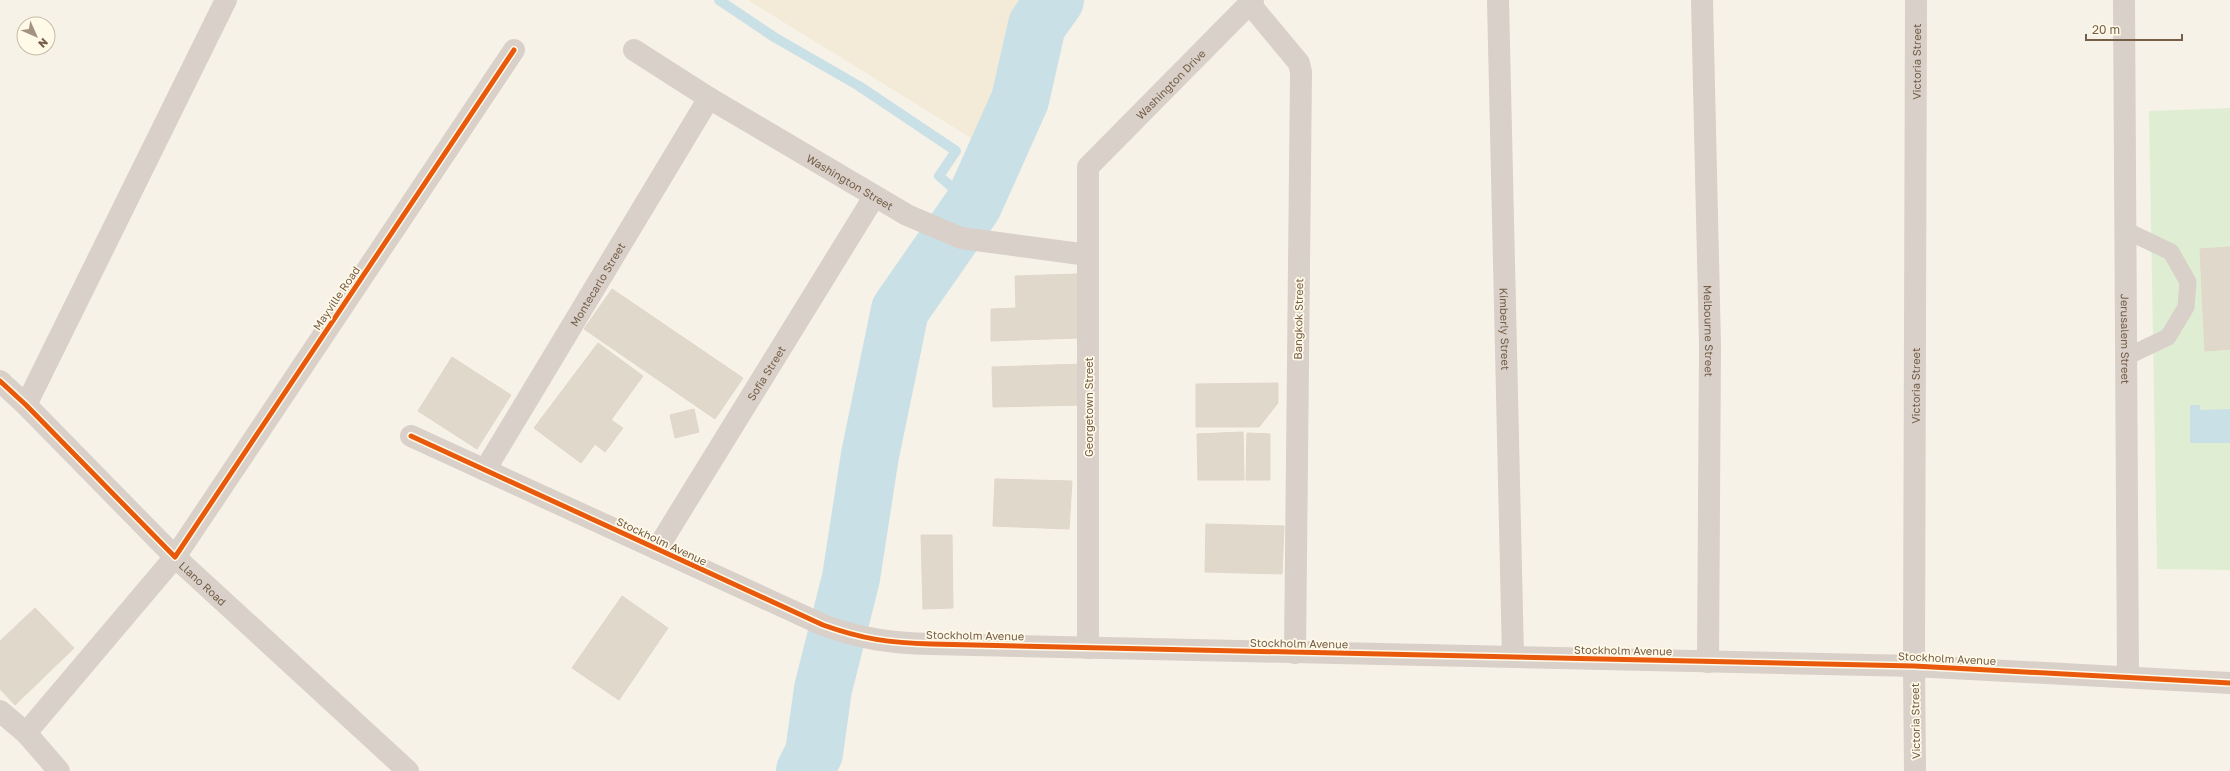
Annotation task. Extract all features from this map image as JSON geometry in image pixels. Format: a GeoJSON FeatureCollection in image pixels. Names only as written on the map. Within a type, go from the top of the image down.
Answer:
{"type":"FeatureCollection","features":[{"type":"Feature","properties":{"kind":"street"},"geometry":{"type":"LineString","coordinates":[[26,405],[226,0]]}},
{"type":"Feature","properties":{"kind":"street","name":"Kimberly Street"},"geometry":{"type":"LineString","coordinates":[[1498,0],[1513,657]]}},
{"type":"Feature","properties":{"kind":"street","name":"Melbourne Street"},"geometry":{"type":"LineString","coordinates":[[1702,0],[1710,345],[1708,662]]}},
{"type":"Feature","properties":{"kind":"street","name":"Victoria Street"},"geometry":{"type":"LineString","coordinates":[[1915,771],[1916,0]]}},
{"type":"Feature","properties":{"kind":"street","name":"Jerusalem Street"},"geometry":{"type":"LineString","coordinates":[[2124,0],[2128,677]]}},
{"type":"Feature","properties":{"kind":"street","name":"Washington Drive"},"geometry":{"type":"LineString","coordinates":[[1088,167],[1251,2]]}},
{"type":"Feature","properties":{"kind":"street","name":"Bangkok Street"},"geometry":{"type":"LineString","coordinates":[[1251,2],[1293,54],[1299,63],[1301,72],[1294,653]]}},
{"type":"Feature","properties":{"kind":"street","name":"Mayville Road"},"geometry":{"type":"LineString","coordinates":[[175,557],[514,50]]}},
{"type":"Feature","properties":{"kind":"street","name":"Washington Street"},"geometry":{"type":"LineString","coordinates":[[634,50],[709,98],[874,197],[907,214],[961,238],[1088,255]]}},
{"type":"Feature","properties":{"kind":"street","name":"Montecarlo Street"},"geometry":{"type":"LineString","coordinates":[[485,470],[709,98]]}},
{"type":"Feature","properties":{"kind":"street","name":"Georgetown Street"},"geometry":{"type":"LineString","coordinates":[[1088,167],[1088,648]]}},
{"type":"Feature","properties":{"kind":"street","name":"Sofia Street"},"geometry":{"type":"LineString","coordinates":[[657,549],[874,197]]}},
{"type":"Feature","properties":{"kind":"street"},"geometry":{"type":"LineString","coordinates":[[0,381],[26,405],[175,557]]}},
{"type":"Feature","properties":{"kind":"street","name":"Stockholm Avenue"},"geometry":{"type":"LineString","coordinates":[[411,436],[823,625],[853,636],[899,643],[1914,666],[2230,683]]}},
{"type":"Feature","properties":{"kind":"street","name":"Llano Road"},"geometry":{"type":"LineString","coordinates":[[26,733],[175,557],[408,771]]}},
{"type":"Feature","properties":{"kind":"street"},"geometry":{"type":"LineString","coordinates":[[0,712],[26,733],[59,771]]}},
{"type":"Feature","properties":{"kind":"lane"},"geometry":{"type":"LineString","coordinates":[[2125,230],[2171,252],[2188,282],[2186,307],[2168,337],[2126,358]]}},
{"type":"Feature","properties":{"kind":"shaded area"},"geometry":{"type":"Polygon","coordinates":[[[748,0],[1042,0],[976,141],[748,0]]]}},
{"type":"Feature","properties":{"kind":"green space"},"geometry":{"type":"Polygon","coordinates":[[[2230,108],[2230,570],[2157,569],[2149,111],[2230,108]]]}},
{"type":"Feature","properties":{"kind":"water"},"geometry":{"type":"Polygon","coordinates":[[[2190,405],[2200,405],[2200,410],[2230,409],[2230,443],[2190,443],[2190,405]]]}},
{"type":"Feature","properties":{"kind":"building"},"geometry":{"type":"Polygon","coordinates":[[[2230,247],[2230,349],[2205,351],[2200,249],[2230,247]]]}},
{"type":"Feature","properties":{"kind":"building"},"geometry":{"type":"Polygon","coordinates":[[[1077,274],[1078,338],[991,341],[991,309],[1016,308],[1015,276],[1077,274]]]}},
{"type":"Feature","properties":{"kind":"building"},"geometry":{"type":"Polygon","coordinates":[[[612,289],[743,378],[715,419],[584,329],[612,289]]]}},
{"type":"Feature","properties":{"kind":"building"},"geometry":{"type":"Polygon","coordinates":[[[598,343],[643,376],[611,420],[623,428],[605,452],[595,444],[581,463],[534,428],[598,343]]]}},
{"type":"Feature","properties":{"kind":"building"},"geometry":{"type":"Polygon","coordinates":[[[452,357],[511,395],[477,449],[418,411],[452,357]]]}},
{"type":"Feature","properties":{"kind":"building"},"geometry":{"type":"Polygon","coordinates":[[[1082,364],[1083,405],[993,407],[992,367],[1082,364]]]}},
{"type":"Feature","properties":{"kind":"building"},"geometry":{"type":"Polygon","coordinates":[[[1278,383],[1278,403],[1259,427],[1196,427],[1196,384],[1278,383]]]}},
{"type":"Feature","properties":{"kind":"building"},"geometry":{"type":"Polygon","coordinates":[[[694,409],[699,432],[675,438],[670,415],[694,409]]]}},
{"type":"Feature","properties":{"kind":"building"},"geometry":{"type":"Polygon","coordinates":[[[1243,432],[1244,480],[1198,480],[1197,434],[1243,432]]]}},
{"type":"Feature","properties":{"kind":"building"},"geometry":{"type":"Polygon","coordinates":[[[1247,433],[1270,434],[1270,480],[1246,480],[1247,433]]]}},
{"type":"Feature","properties":{"kind":"building"},"geometry":{"type":"Polygon","coordinates":[[[995,479],[1072,481],[1069,529],[993,526],[995,479]]]}},
{"type":"Feature","properties":{"kind":"building"},"geometry":{"type":"Polygon","coordinates":[[[1206,524],[1284,526],[1282,574],[1205,572],[1206,524]]]}},
{"type":"Feature","properties":{"kind":"building"},"geometry":{"type":"Polygon","coordinates":[[[921,535],[952,535],[953,608],[923,609],[921,535]]]}},
{"type":"Feature","properties":{"kind":"building"},"geometry":{"type":"Polygon","coordinates":[[[622,596],[668,628],[619,700],[572,668],[622,596]]]}},
{"type":"Feature","properties":{"kind":"building"},"geometry":{"type":"Polygon","coordinates":[[[35,608],[74,648],[15,705],[0,689],[0,641],[35,608]]]}},
{"type":"Feature","properties":{"kind":"waterway"},"geometry":{"type":"LineString","coordinates":[[719,0],[774,37],[859,86],[956,151],[939,176],[973,205]]}},
{"type":"Feature","properties":{"kind":"waterway"},"geometry":{"type":"LineString","coordinates":[[805,771],[814,753],[823,689],[851,578],[870,455],[900,310],[973,205],[1020,100],[1037,25],[1055,0]]}},
{"type":"Feature","properties":{"kind":"cycle path"},"geometry":{"type":"LineString","coordinates":[[0,381],[26,405],[175,557],[514,50]]}},
{"type":"Feature","properties":{"kind":"cycle path"},"geometry":{"type":"LineString","coordinates":[[411,436],[823,625],[864,637],[902,643],[1914,666],[2230,683]]}}]}
